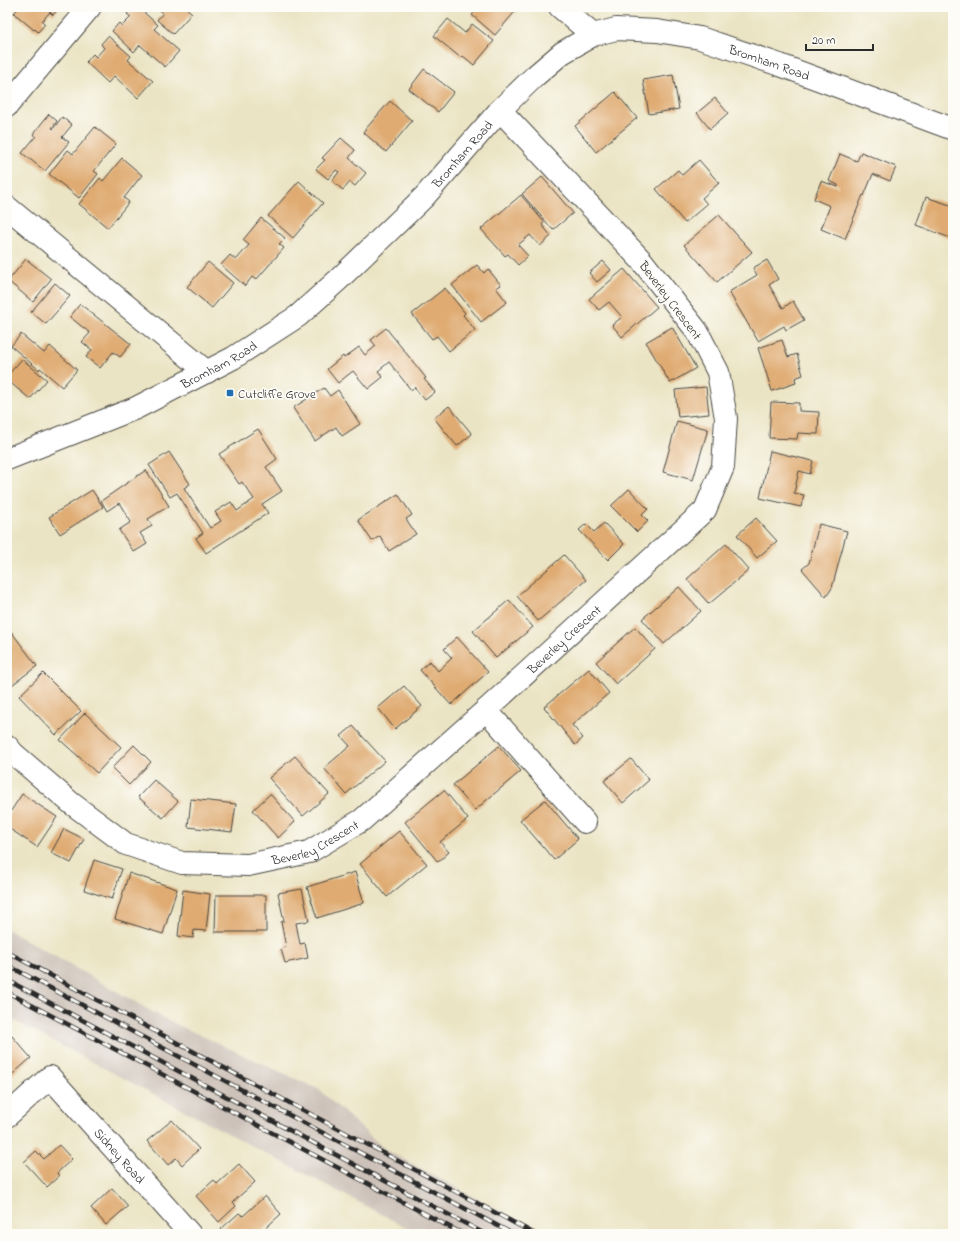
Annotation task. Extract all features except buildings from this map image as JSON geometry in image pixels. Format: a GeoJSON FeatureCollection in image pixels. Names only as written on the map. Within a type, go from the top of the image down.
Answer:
{"type":"FeatureCollection","features":[{"type":"Feature","properties":{"kind":"street"},"geometry":{"type":"LineString","coordinates":[[7,106],[90,7]]}},
{"type":"Feature","properties":{"kind":"street"},"geometry":{"type":"LineString","coordinates":[[560,7],[593,35]]}},
{"type":"Feature","properties":{"kind":"street","name":"Bromham Road"},"geometry":{"type":"LineString","coordinates":[[7,459],[136,408],[233,358],[298,316],[424,197],[500,110],[535,76],[562,53],[593,35],[616,29],[657,31],[700,38],[780,65],[953,129]]}},
{"type":"Feature","properties":{"kind":"street","name":"Beverley Crescent"},"geometry":{"type":"LineString","coordinates":[[7,746],[70,803],[126,844],[182,863],[248,865],[309,852],[362,820],[486,710],[704,510],[724,467],[726,418],[718,372],[697,331],[642,261],[500,110]]}},
{"type":"Feature","properties":{"kind":"street"},"geometry":{"type":"LineString","coordinates":[[7,207],[207,372]]}},
{"type":"Feature","properties":{"kind":"street"},"geometry":{"type":"LineString","coordinates":[[486,710],[585,822]]}},
{"type":"Feature","properties":{"kind":"street","name":"Sidney Road"},"geometry":{"type":"LineString","coordinates":[[7,1116],[50,1076],[190,1234]]}},
{"type":"Feature","properties":{"kind":"shaded area"},"geometry":{"type":"Polygon","coordinates":[[[7,929],[165,1019],[318,1089],[386,1150],[543,1234],[419,1234],[7,1017],[7,929]]]}},
{"type":"Feature","properties":{"kind":"railway"},"geometry":{"type":"LineString","coordinates":[[7,952],[535,1234]]}},
{"type":"Feature","properties":{"kind":"railway"},"geometry":{"type":"LineString","coordinates":[[7,965],[513,1234]]}},
{"type":"Feature","properties":{"kind":"railway"},"geometry":{"type":"LineString","coordinates":[[7,980],[485,1234]]}},
{"type":"Feature","properties":{"kind":"railway"},"geometry":{"type":"LineString","coordinates":[[7,992],[463,1234]]}},
{"type":"Feature","properties":{"kind":"place","name":"Cutcliffe Grove"},"geometry":{"type":"Point","coordinates":[230,393]}}]}
